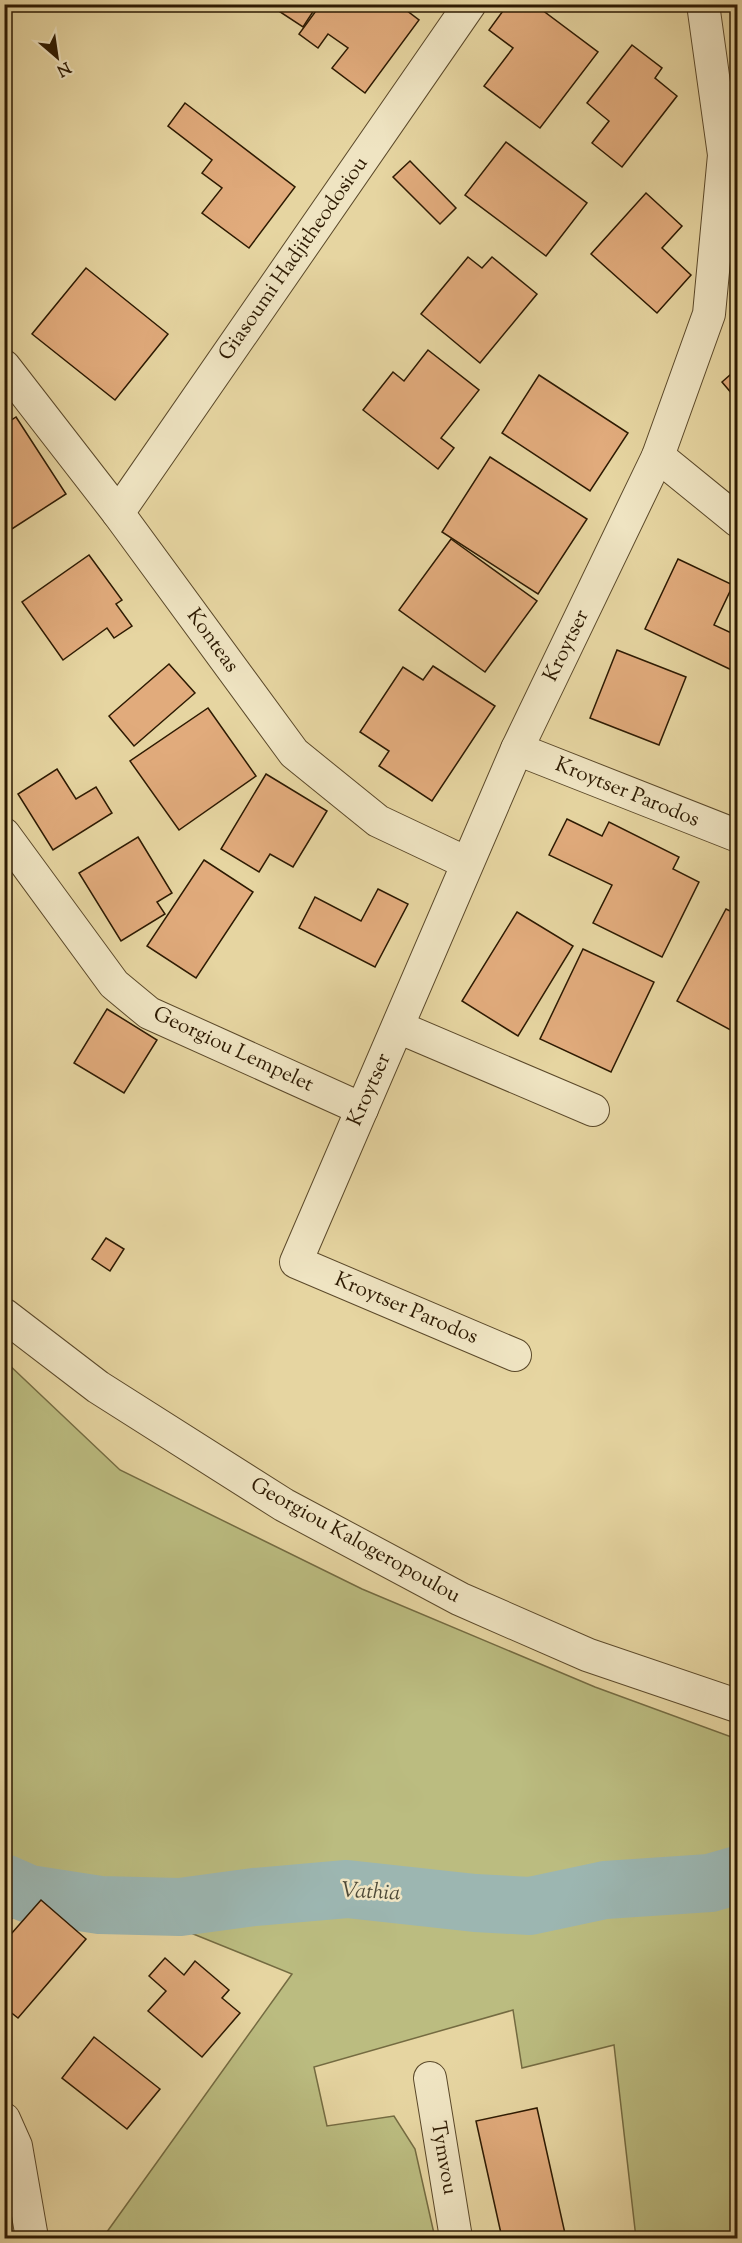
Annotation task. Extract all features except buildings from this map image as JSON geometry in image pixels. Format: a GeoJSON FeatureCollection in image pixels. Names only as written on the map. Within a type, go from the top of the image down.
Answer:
{"type":"FeatureCollection","features":[{"type":"Feature","properties":{"kind":"street","name":"Giasoumi Hadjitheodosiou"},"geometry":{"type":"LineString","coordinates":[[118,513],[470,4]]}},
{"type":"Feature","properties":{"kind":"street","name":"Kroytser"},"geometry":{"type":"LineString","coordinates":[[297,1262],[517,749],[658,456],[709,314],[731,153],[703,4]]}},
{"type":"Feature","properties":{"kind":"street","name":"Konteas"},"geometry":{"type":"LineString","coordinates":[[4,366],[118,513],[294,753],[378,821],[467,863]]}},
{"type":"Feature","properties":{"kind":"street"},"geometry":{"type":"LineString","coordinates":[[658,456],[738,521]]}},
{"type":"Feature","properties":{"kind":"street","name":"Kroytser Parodos"},"geometry":{"type":"LineString","coordinates":[[517,749],[738,836]]}},
{"type":"Feature","properties":{"kind":"street","name":"Georgiou Lempelet"},"geometry":{"type":"LineString","coordinates":[[4,834],[114,984],[149,1013],[362,1109]]}},
{"type":"Feature","properties":{"kind":"street"},"geometry":{"type":"LineString","coordinates":[[398,1027],[593,1110]]}},
{"type":"Feature","properties":{"kind":"street","name":"Kroytser Parodos"},"geometry":{"type":"LineString","coordinates":[[297,1262],[514,1355]]}},
{"type":"Feature","properties":{"kind":"street","name":"Georgiou Kalogeropoulou"},"geometry":{"type":"LineString","coordinates":[[4,1316],[98,1387],[284,1505],[460,1599],[588,1655],[738,1706]]}},
{"type":"Feature","properties":{"kind":"street","name":"Tymvou"},"geometry":{"type":"LineString","coordinates":[[430,2078],[456,2238]]}},
{"type":"Feature","properties":{"kind":"street"},"geometry":{"type":"LineString","coordinates":[[4,2119],[16,2146],[33,2238]]}},
{"type":"Feature","properties":{"kind":"green space"},"geometry":{"type":"Polygon","coordinates":[[[5,1361],[120,1470],[362,1589],[595,1687],[737,1739],[737,2238],[636,2238],[614,2045],[522,2068],[513,2010],[314,2067],[327,2126],[394,2116],[415,2149],[435,2238],[106,2238],[104,2236],[292,1974],[60,1880],[5,1924],[5,1361]]]}},
{"type":"Feature","properties":{"kind":"waterway","name":"Vathia"},"geometry":{"type":"LineString","coordinates":[[4,1883],[29,1894],[100,1905],[180,1907],[254,1897],[347,1889],[475,1903],[530,1906],[605,1890],[710,1883],[738,1875]]}}]}
